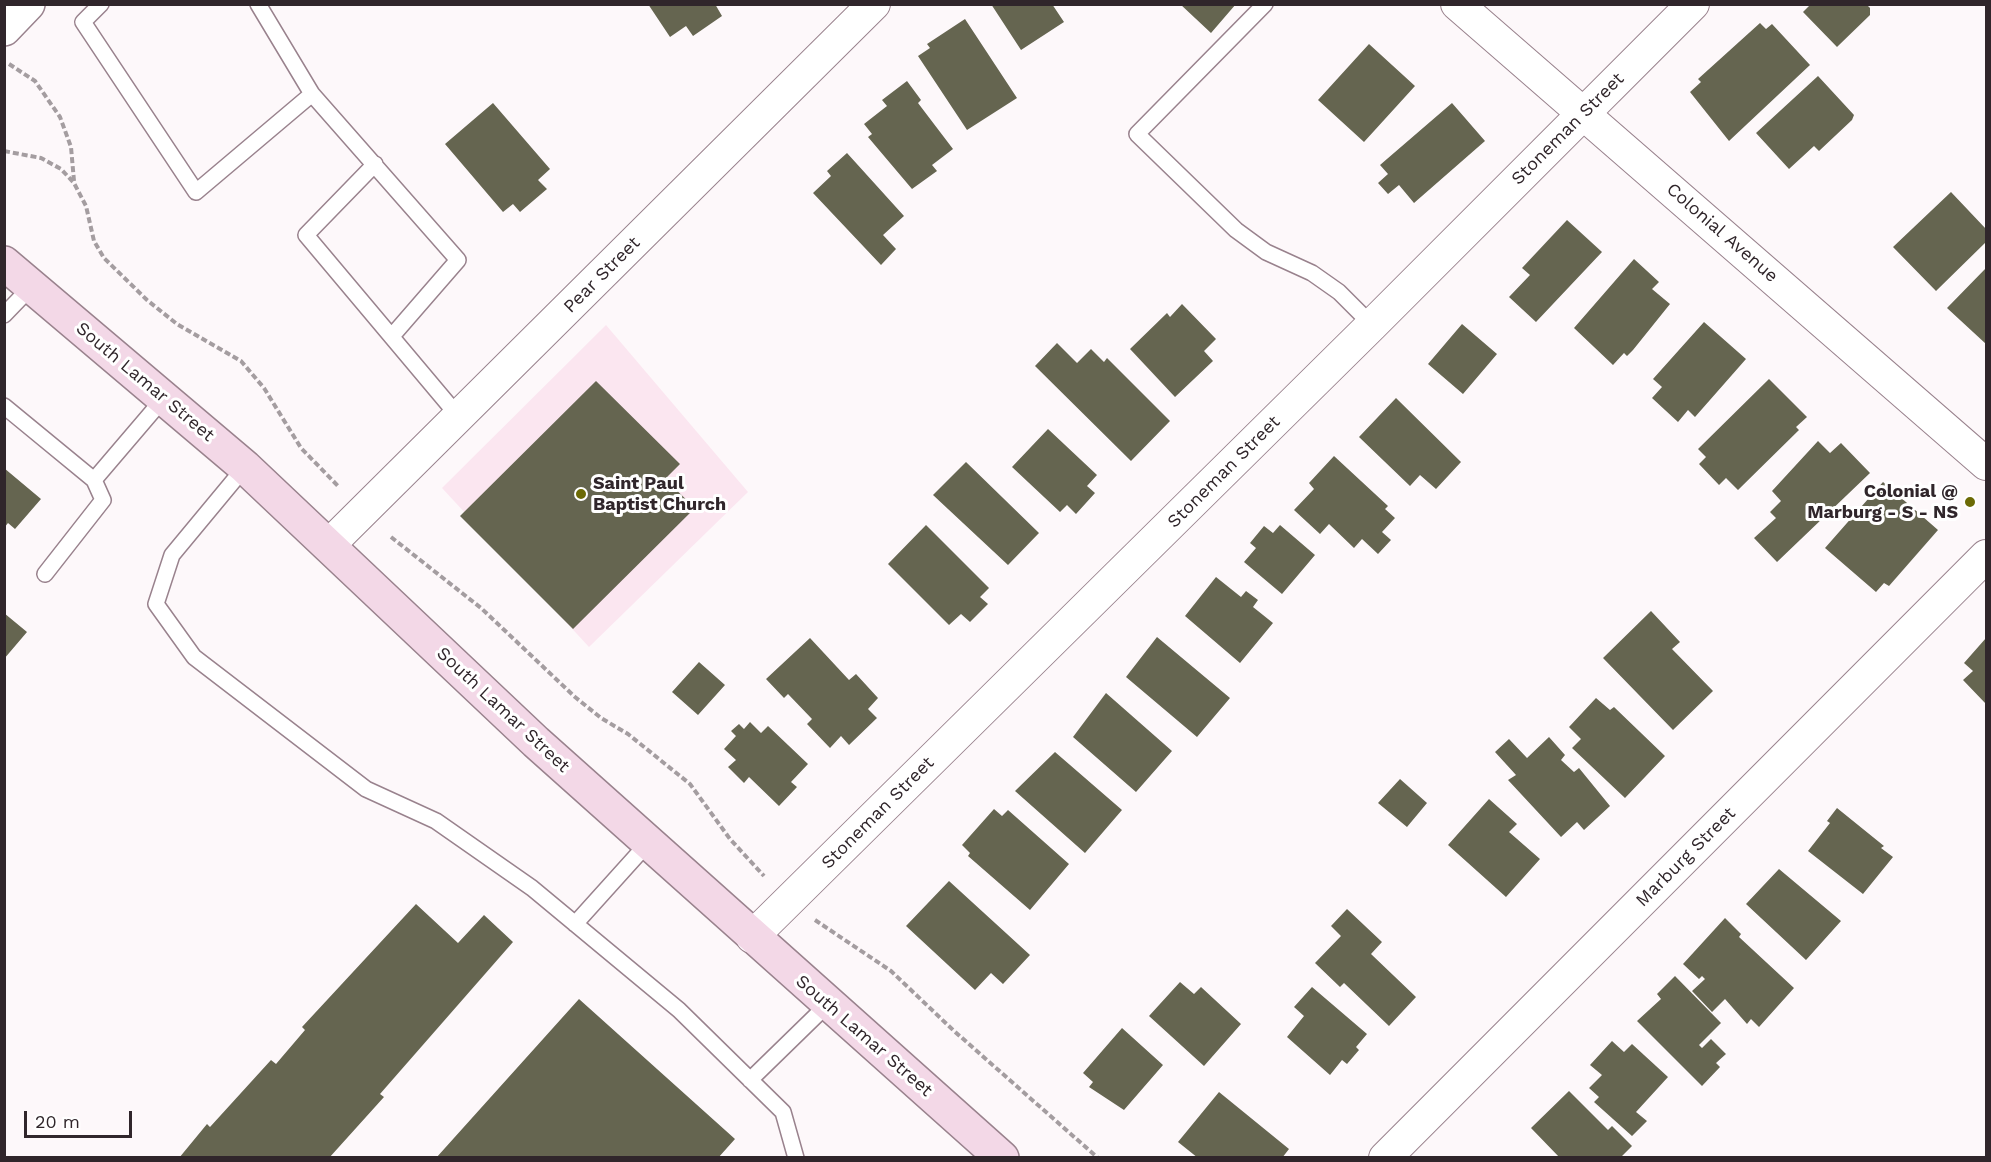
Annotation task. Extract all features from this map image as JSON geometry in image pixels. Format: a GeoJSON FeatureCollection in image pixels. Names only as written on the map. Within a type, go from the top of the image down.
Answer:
{"type":"FeatureCollection","features":[{"type":"Feature","properties":{"kind":"main road","name":"South Lamar Street"},"geometry":{"type":"LineString","coordinates":[[4,263],[245,467],[536,742],[1002,1158]]}},
{"type":"Feature","properties":{"kind":"street"},"geometry":{"type":"LineString","coordinates":[[4,29],[28,4]]}},
{"type":"Feature","properties":{"kind":"street","name":"Pear Street"},"geometry":{"type":"LineString","coordinates":[[329,545],[874,4]]}},
{"type":"Feature","properties":{"kind":"street","name":"Colonial Avenue"},"geometry":{"type":"LineString","coordinates":[[1457,4],[1986,464]]}},
{"type":"Feature","properties":{"kind":"street","name":"Stoneman Street"},"geometry":{"type":"LineString","coordinates":[[752,937],[1372,325],[1693,4]]}},
{"type":"Feature","properties":{"kind":"street","name":"Marburg Street"},"geometry":{"type":"LineString","coordinates":[[1385,1158],[1986,556]]}},
{"type":"Feature","properties":{"kind":"lane"},"geometry":{"type":"LineString","coordinates":[[101,4],[83,22],[196,192],[312,94]]}},
{"type":"Feature","properties":{"kind":"lane"},"geometry":{"type":"LineString","coordinates":[[258,4],[312,94],[458,260],[392,336]]}},
{"type":"Feature","properties":{"kind":"lane"},"geometry":{"type":"LineString","coordinates":[[1265,4],[1137,134],[1236,230],[1266,252],[1312,273],[1339,292],[1372,325]]}},
{"type":"Feature","properties":{"kind":"lane"},"geometry":{"type":"LineString","coordinates":[[375,164],[306,236],[459,417]]}},
{"type":"Feature","properties":{"kind":"lane"},"geometry":{"type":"LineString","coordinates":[[4,315],[32,286]]}},
{"type":"Feature","properties":{"kind":"lane"},"geometry":{"type":"LineString","coordinates":[[94,480],[164,398]]}},
{"type":"Feature","properties":{"kind":"lane"},"geometry":{"type":"LineString","coordinates":[[4,406],[94,480],[104,500],[45,574]]}},
{"type":"Feature","properties":{"kind":"lane"},"geometry":{"type":"LineString","coordinates":[[245,467],[172,555],[156,604],[194,657],[366,789],[436,821],[532,888],[679,1010],[783,1112],[796,1158]]}},
{"type":"Feature","properties":{"kind":"lane"},"geometry":{"type":"LineString","coordinates":[[575,924],[648,843]]}},
{"type":"Feature","properties":{"kind":"lane"},"geometry":{"type":"LineString","coordinates":[[750,1080],[828,1005]]}},
{"type":"Feature","properties":{"kind":"path"},"geometry":{"type":"LineString","coordinates":[[9,64],[35,81],[60,117],[70,147],[74,183]]}},
{"type":"Feature","properties":{"kind":"path"},"geometry":{"type":"LineString","coordinates":[[4,151],[41,158],[61,169],[74,183],[86,206],[94,241],[104,258],[147,300],[177,324],[248,367],[264,388],[301,448],[338,486]]}},
{"type":"Feature","properties":{"kind":"path"},"geometry":{"type":"LineString","coordinates":[[392,537],[480,608],[575,697],[601,718],[636,740],[690,784],[744,856],[790,899],[821,924],[865,951],[891,971],[953,1030],[1098,1158]]}},
{"type":"Feature","properties":{"kind":"shaded area"},"geometry":{"type":"Polygon","coordinates":[[[606,325],[748,492],[589,647],[442,488],[606,325]]]}},
{"type":"Feature","properties":{"kind":"building"},"geometry":{"type":"Polygon","coordinates":[[[648,4],[715,4],[722,16],[693,36],[686,26],[670,37],[648,4]]]}},
{"type":"Feature","properties":{"kind":"building"},"geometry":{"type":"Polygon","coordinates":[[[991,4],[1052,4],[1064,22],[1021,50],[991,4]]]}},
{"type":"Feature","properties":{"kind":"building"},"geometry":{"type":"Polygon","coordinates":[[[1180,4],[1236,4],[1211,33],[1180,4]]]}},
{"type":"Feature","properties":{"kind":"building"},"geometry":{"type":"Polygon","coordinates":[[[1811,4],[1866,4],[1870,8],[1870,15],[1837,47],[1803,12],[1811,4]]]}},
{"type":"Feature","properties":{"kind":"building"},"geometry":{"type":"Polygon","coordinates":[[[965,19],[1017,98],[967,130],[918,56],[930,48],[927,44],[965,19]]]}},
{"type":"Feature","properties":{"kind":"building"},"geometry":{"type":"Polygon","coordinates":[[[1760,23],[1766,29],[1772,24],[1810,65],[1729,141],[1690,92],[1701,82],[1698,79],[1760,23]]]}},
{"type":"Feature","properties":{"kind":"building"},"geometry":{"type":"Polygon","coordinates":[[[1369,44],[1415,86],[1364,142],[1318,100],[1369,44]]]}},
{"type":"Feature","properties":{"kind":"building"},"geometry":{"type":"Polygon","coordinates":[[[1818,76],[1854,115],[1852,120],[1819,151],[1814,146],[1789,169],[1756,133],[1818,76]]]}},
{"type":"Feature","properties":{"kind":"building"},"geometry":{"type":"Polygon","coordinates":[[[907,81],[921,100],[918,103],[953,149],[932,165],[937,171],[912,189],[868,137],[872,134],[864,124],[887,106],[882,100],[907,81]]]}},
{"type":"Feature","properties":{"kind":"building"},"geometry":{"type":"Polygon","coordinates":[[[493,103],[550,169],[538,180],[547,189],[520,212],[513,204],[503,212],[445,144],[493,103]]]}},
{"type":"Feature","properties":{"kind":"building"},"geometry":{"type":"Polygon","coordinates":[[[1452,103],[1485,141],[1414,203],[1399,185],[1388,194],[1378,183],[1388,174],[1380,165],[1452,103]]]}},
{"type":"Feature","properties":{"kind":"building"},"geometry":{"type":"Polygon","coordinates":[[[847,153],[904,216],[883,235],[896,249],[881,265],[813,193],[831,176],[827,171],[847,153]]]}},
{"type":"Feature","properties":{"kind":"building"},"geometry":{"type":"Polygon","coordinates":[[[1951,192],[1986,229],[1986,242],[1936,291],[1893,247],[1951,192]]]}},
{"type":"Feature","properties":{"kind":"building"},"geometry":{"type":"Polygon","coordinates":[[[1567,220],[1602,252],[1536,322],[1509,297],[1530,275],[1522,268],[1567,220]]]}},
{"type":"Feature","properties":{"kind":"building"},"geometry":{"type":"Polygon","coordinates":[[[1634,259],[1659,282],[1652,289],[1670,304],[1633,350],[1627,356],[1624,353],[1613,365],[1574,328],[1634,259]]]}},
{"type":"Feature","properties":{"kind":"building"},"geometry":{"type":"Polygon","coordinates":[[[1986,268],[1986,344],[1947,308],[1986,268]]]}},
{"type":"Feature","properties":{"kind":"building"},"geometry":{"type":"Polygon","coordinates":[[[1182,304],[1216,339],[1204,351],[1213,361],[1175,397],[1130,349],[1167,313],[1170,317],[1182,304]]]}},
{"type":"Feature","properties":{"kind":"building"},"geometry":{"type":"Polygon","coordinates":[[[1704,322],[1746,359],[1695,417],[1688,410],[1678,422],[1652,398],[1662,387],[1653,379],[1704,322]]]}},
{"type":"Feature","properties":{"kind":"building"},"geometry":{"type":"Polygon","coordinates":[[[1462,324],[1497,354],[1463,394],[1428,364],[1462,324]]]}},
{"type":"Feature","properties":{"kind":"building"},"geometry":{"type":"Polygon","coordinates":[[[1057,343],[1077,363],[1091,349],[1104,362],[1107,358],[1170,421],[1131,461],[1035,366],[1057,343]]]}},
{"type":"Feature","properties":{"kind":"building"},"geometry":{"type":"Polygon","coordinates":[[[1769,379],[1807,417],[1796,427],[1799,430],[1738,490],[1726,478],[1719,485],[1699,464],[1706,457],[1698,449],[1769,379]]]}},
{"type":"Feature","properties":{"kind":"building","name":"Saint Paul Baptist Church"},"geometry":{"type":"Polygon","coordinates":[[[596,381],[680,464],[665,479],[695,508],[573,629],[460,516],[596,381]]]}},
{"type":"Feature","properties":{"kind":"building"},"geometry":{"type":"Polygon","coordinates":[[[1396,398],[1461,462],[1436,489],[1420,475],[1410,486],[1359,437],[1396,398]]]}},
{"type":"Feature","properties":{"kind":"building"},"geometry":{"type":"Polygon","coordinates":[[[1048,429],[1097,475],[1087,486],[1095,493],[1076,514],[1067,505],[1060,512],[1012,467],[1048,429]]]}},
{"type":"Feature","properties":{"kind":"building"},"geometry":{"type":"Polygon","coordinates":[[[1818,441],[1830,453],[1841,443],[1870,473],[1777,562],[1754,538],[1776,518],[1770,512],[1781,501],[1772,491],[1818,441]]]}},
{"type":"Feature","properties":{"kind":"building"},"geometry":{"type":"Polygon","coordinates":[[[1334,456],[1388,506],[1385,509],[1395,518],[1382,532],[1391,540],[1378,554],[1362,539],[1354,548],[1329,524],[1320,534],[1294,510],[1314,489],[1309,483],[1334,456]]]}},
{"type":"Feature","properties":{"kind":"building"},"geometry":{"type":"Polygon","coordinates":[[[966,462],[1039,533],[1008,565],[933,495],[966,462]]]}},
{"type":"Feature","properties":{"kind":"building"},"geometry":{"type":"Polygon","coordinates":[[[4,468],[41,499],[15,529],[8,523],[4,528],[4,468]]]}},
{"type":"Feature","properties":{"kind":"building"},"geometry":{"type":"Polygon","coordinates":[[[1883,482],[1938,530],[1889,586],[1884,583],[1876,592],[1825,548],[1883,482]]]}},
{"type":"Feature","properties":{"kind":"building"},"geometry":{"type":"Polygon","coordinates":[[[926,525],[989,588],[980,597],[988,604],[970,622],[961,614],[949,625],[888,564],[926,525]]]}},
{"type":"Feature","properties":{"kind":"building"},"geometry":{"type":"Polygon","coordinates":[[[1280,525],[1315,555],[1282,594],[1244,562],[1256,548],[1250,543],[1264,526],[1273,533],[1280,525]]]}},
{"type":"Feature","properties":{"kind":"building"},"geometry":{"type":"Polygon","coordinates":[[[1216,577],[1241,597],[1246,591],[1258,600],[1253,607],[1273,623],[1240,663],[1185,616],[1216,577]]]}},
{"type":"Feature","properties":{"kind":"building"},"geometry":{"type":"Polygon","coordinates":[[[1651,611],[1680,642],[1672,649],[1713,691],[1673,730],[1603,658],[1651,611]]]}},
{"type":"Feature","properties":{"kind":"building"},"geometry":{"type":"Polygon","coordinates":[[[4,613],[27,632],[4,659],[4,613]]]}},
{"type":"Feature","properties":{"kind":"building"},"geometry":{"type":"Polygon","coordinates":[[[1157,637],[1230,698],[1197,737],[1126,677],[1157,637]]]}},
{"type":"Feature","properties":{"kind":"building"},"geometry":{"type":"Polygon","coordinates":[[[810,638],[849,680],[856,674],[878,698],[868,709],[877,718],[849,745],[841,736],[830,748],[807,724],[812,719],[788,694],[784,698],[766,679],[810,638]]]}},
{"type":"Feature","properties":{"kind":"building"},"geometry":{"type":"Polygon","coordinates":[[[1986,638],[1986,704],[1963,680],[1973,671],[1964,663],[1986,638]]]}},
{"type":"Feature","properties":{"kind":"building"},"geometry":{"type":"Polygon","coordinates":[[[699,662],[725,685],[698,715],[672,692],[699,662]]]}},
{"type":"Feature","properties":{"kind":"building"},"geometry":{"type":"Polygon","coordinates":[[[1106,693],[1172,751],[1136,792],[1073,737],[1106,693]]]}},
{"type":"Feature","properties":{"kind":"building"},"geometry":{"type":"Polygon","coordinates":[[[1596,698],[1610,710],[1614,707],[1665,756],[1625,798],[1572,748],[1581,739],[1569,727],[1596,698]]]}},
{"type":"Feature","properties":{"kind":"building"},"geometry":{"type":"Polygon","coordinates":[[[750,722],[761,733],[768,726],[808,764],[791,782],[797,787],[779,806],[749,777],[744,783],[728,767],[736,760],[724,749],[736,736],[731,731],[739,724],[744,729],[750,722]]]}},
{"type":"Feature","properties":{"kind":"building"},"geometry":{"type":"Polygon","coordinates":[[[1549,737],[1565,755],[1561,760],[1574,772],[1579,768],[1610,806],[1584,830],[1577,822],[1561,837],[1508,780],[1516,775],[1495,752],[1509,739],[1527,758],[1549,737]]]}},
{"type":"Feature","properties":{"kind":"building"},"geometry":{"type":"Polygon","coordinates":[[[1055,752],[1122,810],[1085,853],[1015,791],[1055,752]]]}},
{"type":"Feature","properties":{"kind":"building"},"geometry":{"type":"Polygon","coordinates":[[[1400,779],[1427,803],[1407,827],[1378,803],[1400,779]]]}},
{"type":"Feature","properties":{"kind":"building"},"geometry":{"type":"Polygon","coordinates":[[[1489,799],[1517,824],[1509,832],[1540,859],[1506,897],[1448,845],[1489,799]]]}},
{"type":"Feature","properties":{"kind":"building"},"geometry":{"type":"Polygon","coordinates":[[[1837,808],[1884,846],[1881,848],[1893,857],[1863,894],[1808,851],[1830,823],[1827,821],[1837,808]]]}},
{"type":"Feature","properties":{"kind":"building"},"geometry":{"type":"Polygon","coordinates":[[[994,809],[1002,816],[1008,810],[1069,864],[1030,910],[968,856],[970,853],[962,845],[994,809]]]}},
{"type":"Feature","properties":{"kind":"building"},"geometry":{"type":"Polygon","coordinates":[[[1779,869],[1841,921],[1806,960],[1746,904],[1779,869]]]}},
{"type":"Feature","properties":{"kind":"building"},"geometry":{"type":"Polygon","coordinates":[[[949,881],[1030,955],[1003,984],[991,973],[975,990],[906,926],[949,881]]]}},
{"type":"Feature","properties":{"kind":"building"},"geometry":{"type":"Polygon","coordinates":[[[416,904],[458,943],[484,915],[513,942],[380,1094],[384,1097],[329,1158],[179,1158],[207,1124],[210,1127],[271,1060],[276,1064],[305,1030],[302,1027],[416,904]]]}},
{"type":"Feature","properties":{"kind":"building"},"geometry":{"type":"Polygon","coordinates":[[[1347,909],[1382,942],[1371,954],[1416,997],[1389,1026],[1344,983],[1340,987],[1315,963],[1341,936],[1331,926],[1347,909]]]}},
{"type":"Feature","properties":{"kind":"building"},"geometry":{"type":"Polygon","coordinates":[[[1725,918],[1741,934],[1739,937],[1794,988],[1759,1027],[1751,1019],[1747,1024],[1725,999],[1712,1012],[1692,991],[1705,979],[1702,976],[1699,979],[1683,964],[1725,918]]]}},
{"type":"Feature","properties":{"kind":"building"},"geometry":{"type":"Polygon","coordinates":[[[1675,976],[1721,1023],[1699,1045],[1702,1048],[1711,1039],[1726,1054],[1716,1063],[1720,1067],[1702,1086],[1637,1021],[1661,999],[1657,994],[1675,976]]]}},
{"type":"Feature","properties":{"kind":"building"},"geometry":{"type":"Polygon","coordinates":[[[1180,982],[1194,994],[1201,987],[1241,1024],[1204,1066],[1149,1016],[1180,982]]]}},
{"type":"Feature","properties":{"kind":"building"},"geometry":{"type":"Polygon","coordinates":[[[1312,987],[1367,1034],[1356,1047],[1359,1050],[1347,1064],[1342,1060],[1330,1075],[1287,1037],[1304,1016],[1294,1007],[1312,987]]]}},
{"type":"Feature","properties":{"kind":"building"},"geometry":{"type":"Polygon","coordinates":[[[579,999],[735,1139],[718,1158],[436,1158],[579,999]]]}},
{"type":"Feature","properties":{"kind":"building"},"geometry":{"type":"Polygon","coordinates":[[[1122,1028],[1163,1065],[1124,1110],[1089,1087],[1093,1082],[1083,1073],[1122,1028]]]}},
{"type":"Feature","properties":{"kind":"building"},"geometry":{"type":"Polygon","coordinates":[[[1612,1041],[1624,1052],[1632,1044],[1668,1077],[1636,1112],[1647,1121],[1632,1136],[1594,1102],[1599,1097],[1589,1088],[1602,1075],[1590,1065],[1612,1041]]]}},
{"type":"Feature","properties":{"kind":"building"},"geometry":{"type":"Polygon","coordinates":[[[1569,1091],[1608,1130],[1612,1126],[1632,1146],[1620,1158],[1560,1158],[1531,1128],[1569,1091]]]}},
{"type":"Feature","properties":{"kind":"building"},"geometry":{"type":"Polygon","coordinates":[[[1219,1092],[1289,1149],[1282,1158],[1198,1158],[1178,1142],[1219,1092]]]}},
{"type":"Feature","properties":{"kind":"place","name":"Saint Paul Baptist Church"},"geometry":{"type":"Point","coordinates":[581,494]}},
{"type":"Feature","properties":{"kind":"place","name":"Colonial @ Marburg - S - NS"},"geometry":{"type":"Point","coordinates":[1970,502]}}]}
